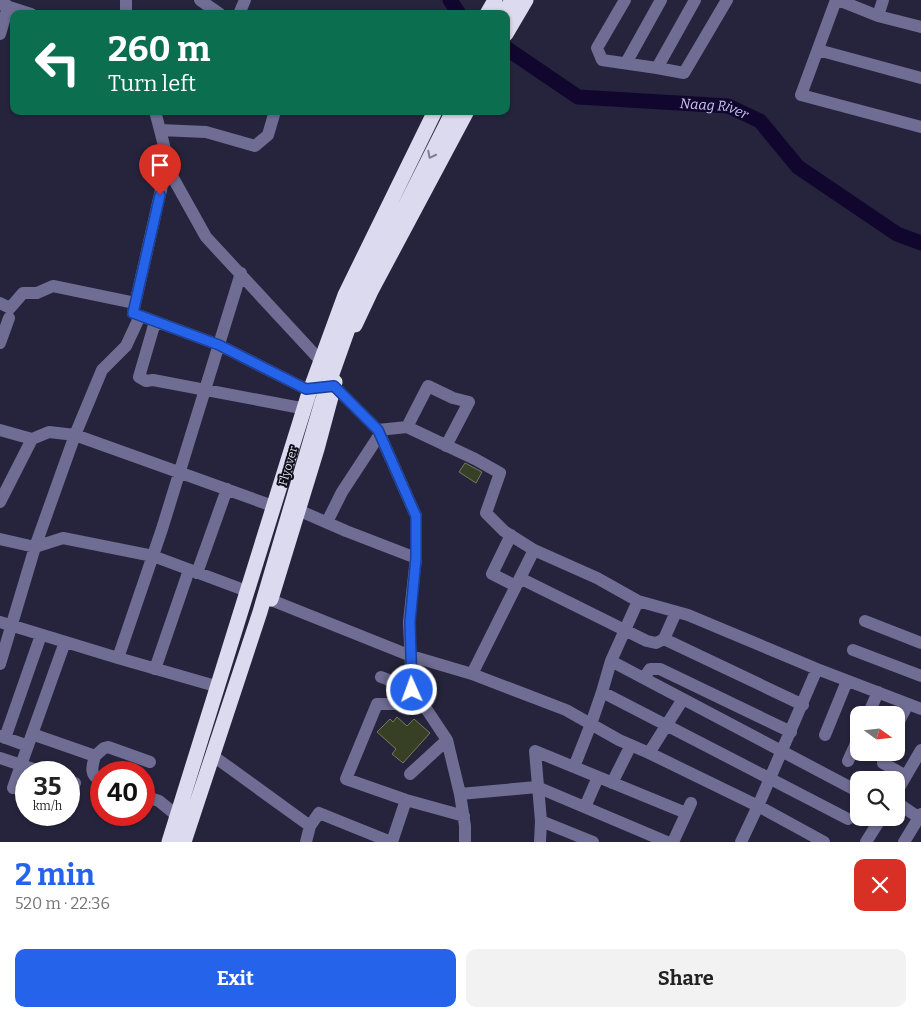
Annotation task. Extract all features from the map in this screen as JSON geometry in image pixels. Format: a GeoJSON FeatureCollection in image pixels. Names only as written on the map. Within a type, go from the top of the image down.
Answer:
{"type":"FeatureCollection","features":[{"type":"Feature","properties":{"kind":"highway"},"geometry":{"type":"LineString","coordinates":[[510,27],[526,0]]}},
{"type":"Feature","properties":{"kind":"highway"},"geometry":{"type":"LineString","coordinates":[[167,842],[184,772],[244,590],[306,389],[318,358],[321,342],[342,294],[409,161],[430,115]]}},
{"type":"Feature","properties":{"kind":"highway","name":"Flyover"},"geometry":{"type":"LineString","coordinates":[[167,842],[315,378],[345,295],[430,115]]}},
{"type":"Feature","properties":{"kind":"highway","name":"Flyover"},"geometry":{"type":"LineString","coordinates":[[184,842],[260,612],[322,402],[359,298],[451,115]]}},
{"type":"Feature","properties":{"kind":"highway"},"geometry":{"type":"LineString","coordinates":[[189,842],[237,694],[271,600],[318,449],[334,386],[350,336],[371,291],[465,115]]}},
{"type":"Feature","properties":{"kind":"highway"},"geometry":{"type":"LineString","coordinates":[[274,489],[300,504]]}},
{"type":"Feature","properties":{"kind":"highway"},"geometry":{"type":"LineString","coordinates":[[212,685],[237,694]]}},
{"type":"Feature","properties":{"kind":"street"},"geometry":{"type":"LineString","coordinates":[[200,0],[214,10]]}},
{"type":"Feature","properties":{"kind":"street"},"geometry":{"type":"LineString","coordinates":[[625,0],[598,48],[602,60],[684,73],[727,0]]}},
{"type":"Feature","properties":{"kind":"street"},"geometry":{"type":"LineString","coordinates":[[626,63],[661,0]]}},
{"type":"Feature","properties":{"kind":"street"},"geometry":{"type":"LineString","coordinates":[[657,68],[695,0]]}},
{"type":"Feature","properties":{"kind":"street"},"geometry":{"type":"LineString","coordinates":[[921,27],[878,16],[837,0],[801,95],[921,127]]}},
{"type":"Feature","properties":{"kind":"street"},"geometry":{"type":"LineString","coordinates":[[878,16],[883,0]]}},
{"type":"Feature","properties":{"kind":"street"},"geometry":{"type":"LineString","coordinates":[[0,34],[3,4],[20,10]]}},
{"type":"Feature","properties":{"kind":"street"},"geometry":{"type":"LineString","coordinates":[[818,50],[921,78]]}},
{"type":"Feature","properties":{"kind":"street"},"geometry":{"type":"LineString","coordinates":[[155,115],[172,176],[206,237],[318,358]]}},
{"type":"Feature","properties":{"kind":"street"},"geometry":{"type":"LineString","coordinates":[[160,130],[206,132],[255,146],[268,135],[274,115]]}},
{"type":"Feature","properties":{"kind":"street"},"geometry":{"type":"LineString","coordinates":[[168,159],[133,313],[219,345],[306,389],[334,386],[379,432],[416,516],[416,558],[410,622],[412,690],[447,740],[464,816],[465,842]]}},
{"type":"Feature","properties":{"kind":"street"},"geometry":{"type":"LineString","coordinates":[[118,658],[206,391],[241,273]]}},
{"type":"Feature","properties":{"kind":"street"},"geometry":{"type":"LineString","coordinates":[[0,303],[10,308],[23,292],[37,293],[53,286],[135,303]]}},
{"type":"Feature","properties":{"kind":"street"},"geometry":{"type":"LineString","coordinates":[[0,664],[6,623],[75,435],[102,370],[126,346],[140,316]]}},
{"type":"Feature","properties":{"kind":"street"},"geometry":{"type":"LineString","coordinates":[[0,343],[9,318]]}},
{"type":"Feature","properties":{"kind":"street"},"geometry":{"type":"LineString","coordinates":[[155,322],[139,377],[146,381],[152,380],[301,408]]}},
{"type":"Feature","properties":{"kind":"street"},"geometry":{"type":"LineString","coordinates":[[407,427],[428,386],[453,398],[469,402],[446,446]]}},
{"type":"Feature","properties":{"kind":"street"},"geometry":{"type":"LineString","coordinates":[[327,522],[342,492],[379,432],[407,427],[500,473],[486,513],[504,532],[534,550],[597,578],[638,601],[676,612],[921,709]]}},
{"type":"Feature","properties":{"kind":"street"},"geometry":{"type":"LineString","coordinates":[[0,430],[32,439],[49,432],[75,435],[180,471],[270,505]]}},
{"type":"Feature","properties":{"kind":"street"},"geometry":{"type":"LineString","coordinates":[[0,502],[32,439]]}},
{"type":"Feature","properties":{"kind":"street"},"geometry":{"type":"LineString","coordinates":[[155,669],[227,489]]}},
{"type":"Feature","properties":{"kind":"street"},"geometry":{"type":"LineString","coordinates":[[300,504],[327,522],[346,531],[416,558]]}},
{"type":"Feature","properties":{"kind":"street"},"geometry":{"type":"LineString","coordinates":[[511,535],[492,574],[518,582],[647,641],[656,643],[664,639],[676,612]]}},
{"type":"Feature","properties":{"kind":"street"},"geometry":{"type":"LineString","coordinates":[[0,539],[35,547],[63,538],[153,556],[244,590]]}},
{"type":"Feature","properties":{"kind":"street"},"geometry":{"type":"LineString","coordinates":[[472,674],[534,550]]}},
{"type":"Feature","properties":{"kind":"street"},"geometry":{"type":"LineString","coordinates":[[271,600],[411,656],[472,674],[559,707],[630,745],[649,752],[758,806],[824,842]]}},
{"type":"Feature","properties":{"kind":"street"},"geometry":{"type":"LineString","coordinates":[[574,767],[591,724],[611,661],[638,601]]}},
{"type":"Feature","properties":{"kind":"street"},"geometry":{"type":"LineString","coordinates":[[865,620],[921,643]]}},
{"type":"Feature","properties":{"kind":"street"},"geometry":{"type":"LineString","coordinates":[[6,623],[212,685]]}},
{"type":"Feature","properties":{"kind":"street"},"geometry":{"type":"LineString","coordinates":[[41,634],[2,737],[30,740],[95,756]]}},
{"type":"Feature","properties":{"kind":"street"},"geometry":{"type":"LineString","coordinates":[[664,639],[803,704]]}},
{"type":"Feature","properties":{"kind":"street"},"geometry":{"type":"LineString","coordinates":[[22,761],[65,642]]}},
{"type":"Feature","properties":{"kind":"street"},"geometry":{"type":"LineString","coordinates":[[853,650],[921,676]]}},
{"type":"Feature","properties":{"kind":"street"},"geometry":{"type":"LineString","coordinates":[[611,661],[850,787]]}},
{"type":"Feature","properties":{"kind":"street"},"geometry":{"type":"LineString","coordinates":[[644,678],[650,669],[660,669],[791,732]]}},
{"type":"Feature","properties":{"kind":"street"},"geometry":{"type":"LineString","coordinates":[[741,842],[783,751],[817,669]]}},
{"type":"Feature","properties":{"kind":"street"},"geometry":{"type":"LineString","coordinates":[[382,677],[405,686],[412,683]]}},
{"type":"Feature","properties":{"kind":"street"},"geometry":{"type":"LineString","coordinates":[[824,735],[847,680]]}},
{"type":"Feature","properties":{"kind":"street"},"geometry":{"type":"LineString","coordinates":[[602,692],[848,819]]}},
{"type":"Feature","properties":{"kind":"street"},"geometry":{"type":"LineString","coordinates":[[872,706],[878,692]]}},
{"type":"Feature","properties":{"kind":"street"},"geometry":{"type":"LineString","coordinates":[[419,698],[397,704],[377,704],[346,779],[406,800],[464,816]]}},
{"type":"Feature","properties":{"kind":"street"},"geometry":{"type":"LineString","coordinates":[[649,752],[683,699]]}},
{"type":"Feature","properties":{"kind":"street"},"geometry":{"type":"LineString","coordinates":[[905,710],[908,704]]}},
{"type":"Feature","properties":{"kind":"street"},"geometry":{"type":"LineString","coordinates":[[410,774],[447,740]]}},
{"type":"Feature","properties":{"kind":"street"},"geometry":{"type":"LineString","coordinates":[[612,783],[630,745]]}},
{"type":"Feature","properties":{"kind":"street"},"geometry":{"type":"LineString","coordinates":[[94,761],[95,756],[108,747],[147,761]]}},
{"type":"Feature","properties":{"kind":"street"},"geometry":{"type":"LineString","coordinates":[[540,842],[541,821],[535,750],[612,783],[688,808],[673,842]]}},
{"type":"Feature","properties":{"kind":"street"},"geometry":{"type":"LineString","coordinates":[[883,761],[883,763],[906,776],[921,750]]}},
{"type":"Feature","properties":{"kind":"street"},"geometry":{"type":"LineString","coordinates":[[848,761],[850,756]]}},
{"type":"Feature","properties":{"kind":"street"},"geometry":{"type":"LineString","coordinates":[[0,758],[15,763]]}},
{"type":"Feature","properties":{"kind":"street"},"geometry":{"type":"LineString","coordinates":[[216,758],[310,826]]}},
{"type":"Feature","properties":{"kind":"street"},"geometry":{"type":"LineString","coordinates":[[585,807],[598,777]]}},
{"type":"Feature","properties":{"kind":"street"},"geometry":{"type":"LineString","coordinates":[[13,788],[15,782]]}},
{"type":"Feature","properties":{"kind":"street"},"geometry":{"type":"LineString","coordinates":[[460,794],[537,786],[667,842]]}},
{"type":"Feature","properties":{"kind":"street"},"geometry":{"type":"LineString","coordinates":[[155,800],[175,814]]}},
{"type":"Feature","properties":{"kind":"street"},"geometry":{"type":"LineString","coordinates":[[306,842],[310,826],[319,813],[391,842],[406,800]]}},
{"type":"Feature","properties":{"kind":"street"},"geometry":{"type":"LineString","coordinates":[[904,842],[920,817],[905,808]]}},
{"type":"Feature","properties":{"kind":"street"},"geometry":{"type":"LineString","coordinates":[[541,821],[594,842]]}},
{"type":"Feature","properties":{"kind":"street"},"geometry":{"type":"LineString","coordinates":[[866,842],[876,826]]}},
{"type":"Feature","properties":{"kind":"building"},"geometry":{"type":"Polygon","coordinates":[[[465,463],[482,472],[476,483],[459,472],[465,463]]]}},
{"type":"Feature","properties":{"kind":"building"},"geometry":{"type":"Polygon","coordinates":[[[397,717],[407,726],[414,719],[430,733],[403,763],[392,754],[396,749],[377,732],[390,719],[393,722],[397,717]]]}},
{"type":"Feature","properties":{"kind":"waterway","name":"Naag River"},"geometry":{"type":"LineString","coordinates":[[450,0],[456,10]]}},
{"type":"Feature","properties":{"kind":"waterway","name":"Naag River"},"geometry":{"type":"LineString","coordinates":[[510,51],[578,97],[728,106],[760,121],[798,167],[897,234],[921,243]]}},
{"type":"Feature","properties":{"kind":"route"},"geometry":{"type":"LineString","coordinates":[[160,195],[133,313],[219,345],[306,389],[334,386],[378,430],[416,516],[416,558],[410,622],[412,690]]}}]}
